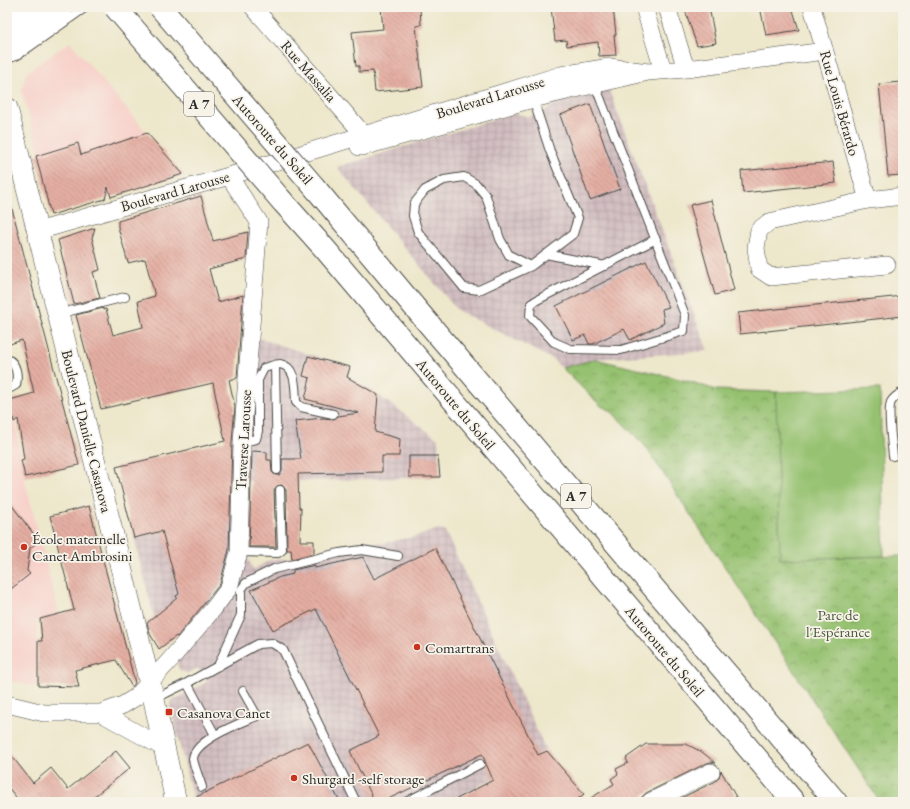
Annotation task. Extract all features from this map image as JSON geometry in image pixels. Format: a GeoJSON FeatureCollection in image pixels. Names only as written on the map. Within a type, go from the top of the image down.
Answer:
{"type":"FeatureCollection","features":[{"type":"Feature","properties":{"kind":"main road"},"geometry":{"type":"LineString","coordinates":[[7,28],[34,7]]}},
{"type":"Feature","properties":{"kind":"main road"},"geometry":{"type":"LineString","coordinates":[[7,48],[62,7]]}},
{"type":"Feature","properties":{"kind":"main road","name":"Autoroute du Soleil"},"geometry":{"type":"LineString","coordinates":[[115,7],[330,256],[794,802]]}},
{"type":"Feature","properties":{"kind":"main road","name":"Autoroute du Soleil"},"geometry":{"type":"LineString","coordinates":[[160,7],[836,802]]}},
{"type":"Feature","properties":{"kind":"street","name":"Rue Massalia"},"geometry":{"type":"LineString","coordinates":[[253,7],[364,135]]}},
{"type":"Feature","properties":{"kind":"street"},"geometry":{"type":"LineString","coordinates":[[644,7],[656,71]]}},
{"type":"Feature","properties":{"kind":"street"},"geometry":{"type":"LineString","coordinates":[[667,7],[686,69]]}},
{"type":"Feature","properties":{"kind":"street","name":"Rue Louis Bérardo"},"geometry":{"type":"LineString","coordinates":[[812,7],[868,200]]}},
{"type":"Feature","properties":{"kind":"street","name":"Boulevard Larousse"},"geometry":{"type":"LineString","coordinates":[[38,231],[229,176],[560,75],[610,67],[656,71],[686,69],[825,51]]}},
{"type":"Feature","properties":{"kind":"street","name":"Boulevard Larousse"},"geometry":{"type":"LineString","coordinates":[[335,143],[362,147],[533,100],[656,71]]}},
{"type":"Feature","properties":{"kind":"street","name":"Boulevard Danielle Casanova"},"geometry":{"type":"LineString","coordinates":[[7,108],[151,691],[164,748],[172,798]]}},
{"type":"Feature","properties":{"kind":"street","name":"Traverse Larousse"},"geometry":{"type":"LineString","coordinates":[[101,713],[151,691],[229,588],[239,552],[244,408],[259,222],[229,176]]}},
{"type":"Feature","properties":{"kind":"street"},"geometry":{"type":"LineString","coordinates":[[887,265],[770,276],[760,269],[756,248],[759,230],[770,222],[868,200],[903,196]]}},
{"type":"Feature","properties":{"kind":"street"},"geometry":{"type":"LineString","coordinates":[[7,704],[44,713],[101,713],[164,748]]}},
{"type":"Feature","properties":{"kind":"street"},"geometry":{"type":"LineString","coordinates":[[650,802],[711,772]]}},
{"type":"Feature","properties":{"kind":"lane"},"geometry":{"type":"LineString","coordinates":[[7,59],[18,55],[86,7]]}},
{"type":"Feature","properties":{"kind":"lane"},"geometry":{"type":"LineString","coordinates":[[595,85],[656,239],[686,315],[684,331],[621,350],[570,349],[554,342],[530,316],[531,304],[656,239]]}},
{"type":"Feature","properties":{"kind":"lane"},"geometry":{"type":"LineString","coordinates":[[531,266],[509,255],[500,239],[486,196],[476,184],[464,177],[444,180],[425,190],[414,204],[413,216],[418,232],[464,288],[479,290],[531,266],[573,234],[578,218],[550,151],[533,100]]}},
{"type":"Feature","properties":{"kind":"lane"},"geometry":{"type":"LineString","coordinates":[[546,254],[604,266]]}},
{"type":"Feature","properties":{"kind":"lane"},"geometry":{"type":"LineString","coordinates":[[58,314],[125,297]]}},
{"type":"Feature","properties":{"kind":"lane"},"geometry":{"type":"LineString","coordinates":[[7,359],[10,360],[15,366],[17,375],[16,385],[7,390]]}},
{"type":"Feature","properties":{"kind":"lane"},"geometry":{"type":"LineString","coordinates":[[242,442],[256,438],[258,431],[258,380],[264,368],[280,364],[290,369],[294,377],[296,402],[302,407],[333,414]]}},
{"type":"Feature","properties":{"kind":"lane"},"geometry":{"type":"LineString","coordinates":[[274,365],[277,470]]}},
{"type":"Feature","properties":{"kind":"lane"},"geometry":{"type":"LineString","coordinates":[[893,456],[890,403],[895,397],[903,392]]}},
{"type":"Feature","properties":{"kind":"lane"},"geometry":{"type":"LineString","coordinates":[[239,552],[278,553],[282,550],[280,490]]}},
{"type":"Feature","properties":{"kind":"lane"},"geometry":{"type":"LineString","coordinates":[[218,666],[241,615],[241,590],[246,583],[274,569],[339,553],[362,550],[398,556]]}},
{"type":"Feature","properties":{"kind":"lane"},"geometry":{"type":"LineString","coordinates":[[151,691],[187,683],[258,644],[272,643],[283,650],[356,802]]}},
{"type":"Feature","properties":{"kind":"lane"},"geometry":{"type":"LineString","coordinates":[[187,683],[215,735]]}},
{"type":"Feature","properties":{"kind":"lane"},"geometry":{"type":"LineString","coordinates":[[202,787],[193,759],[195,752],[200,746],[215,735],[257,716],[243,691]]}},
{"type":"Feature","properties":{"kind":"lane"},"geometry":{"type":"LineString","coordinates":[[406,802],[480,764]]}},
{"type":"Feature","properties":{"kind":"shaded area"},"geometry":{"type":"Polygon","coordinates":[[[70,42],[183,175],[51,215],[36,156],[40,155],[21,90],[27,72],[70,42]]]}},
{"type":"Feature","properties":{"kind":"shaded area"},"geometry":{"type":"Polygon","coordinates":[[[609,90],[708,351],[595,359],[562,368],[552,359],[457,310],[337,167],[515,113],[528,117],[545,111],[557,102],[609,90]]]}},
{"type":"Feature","properties":{"kind":"shaded area"},"geometry":{"type":"Polygon","coordinates":[[[255,337],[350,367],[348,377],[378,395],[438,439],[440,477],[266,482],[245,481],[255,337]]]}},
{"type":"Feature","properties":{"kind":"shaded area","name":"École maternelle Canet Ambrosini"},"geometry":{"type":"Polygon","coordinates":[[[11,404],[15,419],[24,477],[59,614],[37,620],[36,687],[7,680],[7,405],[11,404]]]}},
{"type":"Feature","properties":{"kind":"shaded area"},"geometry":{"type":"Polygon","coordinates":[[[237,439],[233,557],[218,590],[188,630],[186,627],[159,649],[145,625],[154,617],[116,467],[237,439]]]}},
{"type":"Feature","properties":{"kind":"shaded area"},"geometry":{"type":"Polygon","coordinates":[[[438,529],[445,531],[546,750],[449,802],[194,802],[170,702],[207,682],[198,668],[186,673],[181,671],[177,662],[247,555],[253,570],[270,560],[308,557],[312,553],[330,546],[363,542],[385,543],[421,535],[438,529]]]}},
{"type":"Feature","properties":{"kind":"green space","name":"Parc de l'Espérance"},"geometry":{"type":"Polygon","coordinates":[[[595,359],[688,381],[716,390],[776,392],[780,559],[903,556],[903,802],[880,802],[645,446],[610,410],[601,406],[562,368],[595,359]]]}},
{"type":"Feature","properties":{"kind":"green space"},"geometry":{"type":"Polygon","coordinates":[[[880,389],[884,556],[780,559],[776,392],[880,389]]]}},
{"type":"Feature","properties":{"kind":"building"},"geometry":{"type":"Polygon","coordinates":[[[381,7],[420,7],[421,25],[416,26],[423,87],[375,92],[373,71],[359,72],[359,66],[356,66],[352,32],[383,29],[381,7]]]}},
{"type":"Feature","properties":{"kind":"building"},"geometry":{"type":"Polygon","coordinates":[[[551,7],[613,7],[616,35],[614,35],[616,55],[599,56],[598,42],[567,46],[566,40],[555,41],[551,7]]]}},
{"type":"Feature","properties":{"kind":"building"},"geometry":{"type":"Polygon","coordinates":[[[684,7],[709,7],[716,43],[697,46],[684,7]]]}},
{"type":"Feature","properties":{"kind":"building"},"geometry":{"type":"Polygon","coordinates":[[[760,7],[792,7],[799,30],[766,35],[760,7]]]}},
{"type":"Feature","properties":{"kind":"building"},"geometry":{"type":"Polygon","coordinates":[[[900,82],[903,112],[903,175],[888,176],[879,84],[900,82]]]}},
{"type":"Feature","properties":{"kind":"building"},"geometry":{"type":"Polygon","coordinates":[[[590,104],[620,189],[590,200],[560,115],[590,104]]]}},
{"type":"Feature","properties":{"kind":"building"},"geometry":{"type":"Polygon","coordinates":[[[147,133],[183,174],[111,197],[108,187],[105,199],[51,215],[36,156],[78,143],[81,155],[147,133]]]}},
{"type":"Feature","properties":{"kind":"building"},"geometry":{"type":"Polygon","coordinates":[[[833,162],[836,183],[743,193],[741,171],[833,162]]]}},
{"type":"Feature","properties":{"kind":"building"},"geometry":{"type":"Polygon","coordinates":[[[201,196],[213,241],[248,232],[246,259],[209,269],[218,302],[243,295],[237,378],[229,380],[235,407],[232,442],[229,550],[220,584],[177,637],[176,636],[159,649],[150,634],[147,623],[177,598],[176,596],[179,594],[162,531],[134,538],[116,467],[225,441],[213,383],[101,409],[76,315],[103,308],[103,310],[106,309],[113,335],[143,327],[138,301],[155,296],[145,259],[128,263],[118,227],[118,221],[201,196]]]}},
{"type":"Feature","properties":{"kind":"building"},"geometry":{"type":"Polygon","coordinates":[[[711,200],[734,290],[715,295],[690,205],[711,200]]]}},
{"type":"Feature","properties":{"kind":"building"},"geometry":{"type":"Polygon","coordinates":[[[11,205],[79,465],[25,477],[21,460],[24,459],[18,419],[14,422],[10,400],[34,393],[22,340],[7,345],[7,206],[11,205]]]}},
{"type":"Feature","properties":{"kind":"building"},"geometry":{"type":"Polygon","coordinates":[[[95,228],[92,238],[100,270],[93,272],[100,298],[74,304],[58,240],[95,228]]]}},
{"type":"Feature","properties":{"kind":"building"},"geometry":{"type":"Polygon","coordinates":[[[646,261],[669,307],[662,309],[664,323],[630,340],[624,329],[593,344],[589,344],[585,335],[573,340],[556,306],[646,261]]]}},
{"type":"Feature","properties":{"kind":"building"},"geometry":{"type":"Polygon","coordinates":[[[903,296],[903,316],[740,334],[738,313],[903,296]]]}},
{"type":"Feature","properties":{"kind":"building"},"geometry":{"type":"Polygon","coordinates":[[[308,356],[350,367],[347,377],[378,395],[375,432],[400,439],[399,456],[382,456],[382,472],[298,474],[299,508],[301,508],[300,541],[314,541],[314,553],[292,559],[291,550],[287,550],[286,490],[282,485],[277,486],[274,490],[276,547],[249,547],[252,451],[267,452],[267,460],[271,460],[272,472],[275,475],[279,475],[282,470],[282,459],[301,459],[295,421],[323,418],[334,419],[338,416],[359,413],[305,399],[310,378],[303,376],[308,356]]]}},
{"type":"Feature","properties":{"kind":"building"},"geometry":{"type":"Polygon","coordinates":[[[409,456],[438,456],[440,477],[409,477],[409,456]]]}},
{"type":"Feature","properties":{"kind":"building"},"geometry":{"type":"Polygon","coordinates":[[[7,499],[39,541],[30,548],[27,571],[30,574],[7,592],[7,499]]]}},
{"type":"Feature","properties":{"kind":"building"},"geometry":{"type":"Polygon","coordinates":[[[89,506],[135,683],[132,687],[116,660],[75,670],[79,687],[38,686],[38,641],[42,641],[40,619],[74,610],[50,516],[89,506]]]}},
{"type":"Feature","properties":{"kind":"building"},"geometry":{"type":"Polygon","coordinates":[[[435,548],[538,755],[547,751],[584,794],[574,802],[451,802],[493,780],[482,754],[382,802],[375,802],[350,751],[379,736],[316,609],[273,630],[251,590],[280,577],[293,574],[293,570],[315,565],[315,568],[363,557],[374,579],[435,548]]]}},
{"type":"Feature","properties":{"kind":"building","name":"Shurgard -self storage"},"geometry":{"type":"Polygon","coordinates":[[[308,742],[340,802],[188,802],[188,801],[308,742]]]}},
{"type":"Feature","properties":{"kind":"building"},"geometry":{"type":"Polygon","coordinates":[[[646,744],[686,744],[702,752],[716,763],[707,763],[646,793],[640,802],[584,802],[614,784],[611,779],[618,774],[616,769],[628,763],[626,758],[646,744]]]}},
{"type":"Feature","properties":{"kind":"building"},"geometry":{"type":"Polygon","coordinates":[[[7,750],[33,783],[51,768],[68,789],[116,751],[130,768],[87,802],[20,802],[7,786],[7,750]]]}},
{"type":"Feature","properties":{"kind":"building"},"geometry":{"type":"Polygon","coordinates":[[[721,771],[739,802],[673,802],[716,781],[721,771]]]}},
{"type":"Feature","properties":{"kind":"place","name":"École maternelle Canet Ambrosini"},"geometry":{"type":"Point","coordinates":[24,547]}},
{"type":"Feature","properties":{"kind":"place","name":"Comartrans"},"geometry":{"type":"Point","coordinates":[417,647]}},
{"type":"Feature","properties":{"kind":"place","name":"Casanova Canet"},"geometry":{"type":"Point","coordinates":[169,712]}},
{"type":"Feature","properties":{"kind":"place","name":"Shurgard -self storage"},"geometry":{"type":"Point","coordinates":[294,778]}}]}
